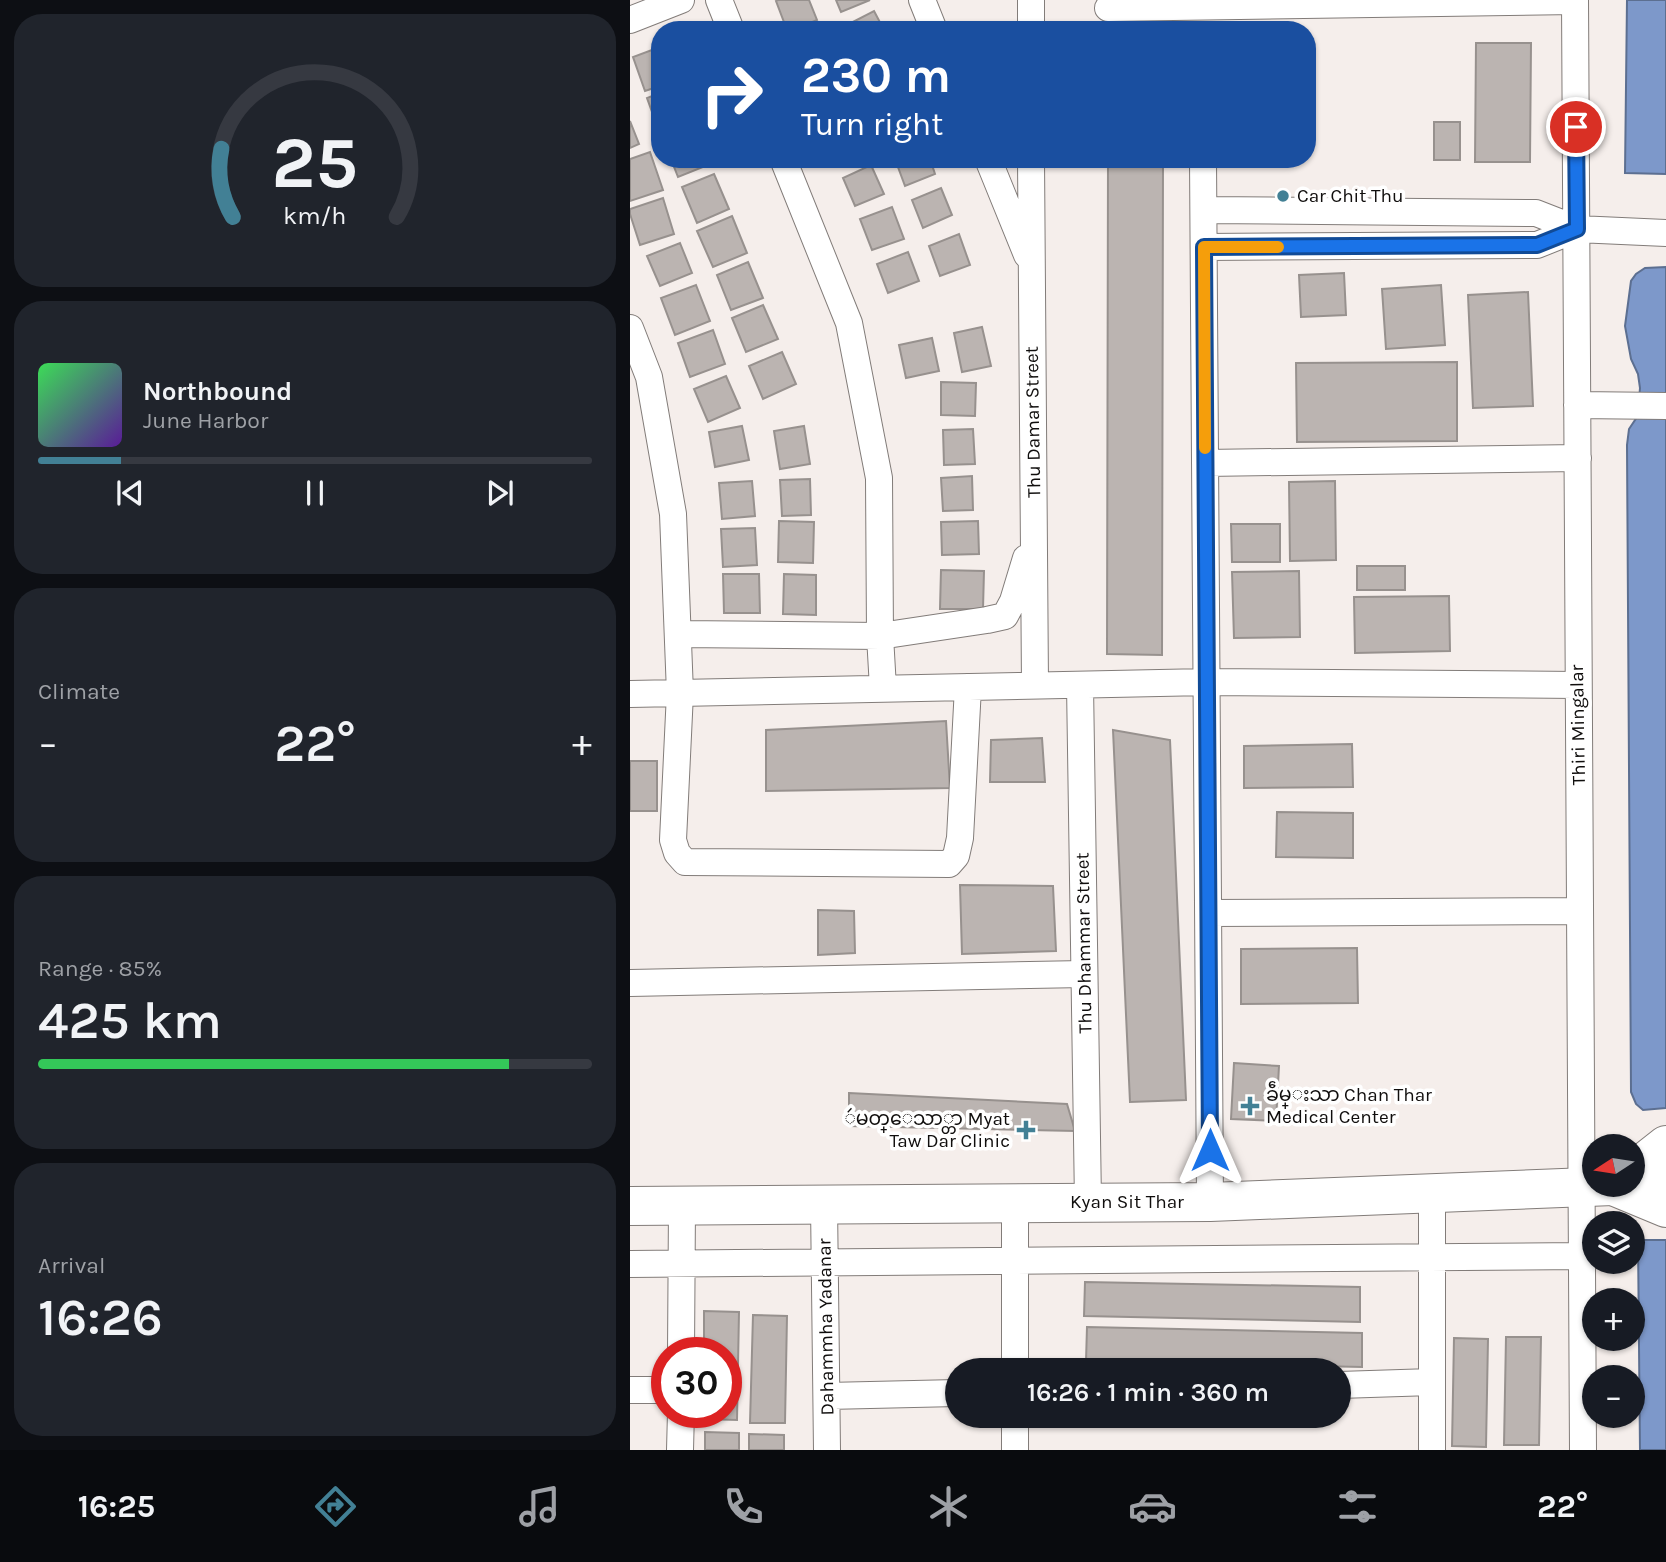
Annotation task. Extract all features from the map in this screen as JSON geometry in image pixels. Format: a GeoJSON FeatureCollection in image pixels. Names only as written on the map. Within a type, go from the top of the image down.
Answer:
{"type":"FeatureCollection","features":[{"type":"Feature","properties":{"kind":"main road"},"geometry":{"type":"LineString","coordinates":[[1645,1162],[1666,1145]]}},
{"type":"Feature","properties":{"kind":"main road","name":"Kyan Sit Thar"},"geometry":{"type":"LineString","coordinates":[[1645,1186],[1666,1186]]}},
{"type":"Feature","properties":{"kind":"main road","name":"Kyan Sit Thar"},"geometry":{"type":"LineString","coordinates":[[630,1206],[1210,1202],[1582,1187]]}},
{"type":"Feature","properties":{"kind":"main road"},"geometry":{"type":"LineString","coordinates":[[1634,1197],[1666,1208]]}},
{"type":"Feature","properties":{"kind":"street"},"geometry":{"type":"LineString","coordinates":[[630,20],[681,0]]}},
{"type":"Feature","properties":{"kind":"street"},"geometry":{"type":"LineString","coordinates":[[719,0],[727,21]]}},
{"type":"Feature","properties":{"kind":"street"},"geometry":{"type":"LineString","coordinates":[[922,0],[930,21]]}},
{"type":"Feature","properties":{"kind":"street"},"geometry":{"type":"LineString","coordinates":[[1031,0],[1031,21]]}},
{"type":"Feature","properties":{"kind":"street"},"geometry":{"type":"LineString","coordinates":[[1108,8],[1202,12],[1575,0]]}},
{"type":"Feature","properties":{"kind":"street","name":"Thiri Mingalar"},"geometry":{"type":"LineString","coordinates":[[1575,0],[1580,911],[1599,1134]]}},
{"type":"Feature","properties":{"kind":"street"},"geometry":{"type":"LineString","coordinates":[[787,168],[849,323],[879,478],[883,688]]}},
{"type":"Feature","properties":{"kind":"street"},"geometry":{"type":"LineString","coordinates":[[992,168],[1032,266]]}},
{"type":"Feature","properties":{"kind":"street","name":"Thu Damar Street"},"geometry":{"type":"LineString","coordinates":[[1031,168],[1035,685]]}},
{"type":"Feature","properties":{"kind":"street"},"geometry":{"type":"LineString","coordinates":[[1203,168],[1210,1202]]}},
{"type":"Feature","properties":{"kind":"street"},"geometry":{"type":"LineString","coordinates":[[1204,210],[1536,213],[1577,229],[1666,233]]}},
{"type":"Feature","properties":{"kind":"street"},"geometry":{"type":"LineString","coordinates":[[1379,211],[1381,247]]}},
{"type":"Feature","properties":{"kind":"street"},"geometry":{"type":"LineString","coordinates":[[1204,247],[1537,245],[1577,229]]}},
{"type":"Feature","properties":{"kind":"street"},"geometry":{"type":"LineString","coordinates":[[630,328],[649,377],[673,513],[680,693],[673,840],[677,853],[685,862],[949,864],[956,856],[960,838],[968,687]]}},
{"type":"Feature","properties":{"kind":"street"},"geometry":{"type":"LineString","coordinates":[[1577,405],[1666,406]]}},
{"type":"Feature","properties":{"kind":"street"},"geometry":{"type":"LineString","coordinates":[[1205,463],[1578,457]]}},
{"type":"Feature","properties":{"kind":"street"},"geometry":{"type":"LineString","coordinates":[[678,634],[880,636],[1005,616],[1013,601],[1034,529]]}},
{"type":"Feature","properties":{"kind":"street"},"geometry":{"type":"LineString","coordinates":[[630,694],[1207,682],[1578,685]]}},
{"type":"Feature","properties":{"kind":"street","name":"Thu Dhammar Street"},"geometry":{"type":"LineString","coordinates":[[1080,685],[1088,1202]]}},
{"type":"Feature","properties":{"kind":"street"},"geometry":{"type":"LineString","coordinates":[[1208,913],[1580,911]]}},
{"type":"Feature","properties":{"kind":"street"},"geometry":{"type":"LineString","coordinates":[[630,982],[1084,974]]}},
{"type":"Feature","properties":{"kind":"street"},"geometry":{"type":"LineString","coordinates":[[1432,1193],[1432,1450]]}},
{"type":"Feature","properties":{"kind":"street"},"geometry":{"type":"LineString","coordinates":[[1015,1203],[1015,1358]]}},
{"type":"Feature","properties":{"kind":"street","name":"Dahammha Yadanar"},"geometry":{"type":"LineString","coordinates":[[824,1204],[827,1450]]}},
{"type":"Feature","properties":{"kind":"street"},"geometry":{"type":"LineString","coordinates":[[681,1337],[682,1205]]}},
{"type":"Feature","properties":{"kind":"street"},"geometry":{"type":"LineString","coordinates":[[630,1264],[1582,1256]]}},
{"type":"Feature","properties":{"kind":"street","name":"Thiri Mingalar"},"geometry":{"type":"LineString","coordinates":[[1582,1274],[1583,1450]]}},
{"type":"Feature","properties":{"kind":"street"},"geometry":{"type":"LineString","coordinates":[[1351,1385],[1432,1382]]}},
{"type":"Feature","properties":{"kind":"street"},"geometry":{"type":"LineString","coordinates":[[630,1390],[651,1391]]}},
{"type":"Feature","properties":{"kind":"street"},"geometry":{"type":"LineString","coordinates":[[827,1396],[945,1393]]}},
{"type":"Feature","properties":{"kind":"street"},"geometry":{"type":"LineString","coordinates":[[680,1450],[681,1428]]}},
{"type":"Feature","properties":{"kind":"street"},"geometry":{"type":"LineString","coordinates":[[1015,1428],[1015,1450]]}},
{"type":"Feature","properties":{"kind":"water"},"geometry":{"type":"Polygon","coordinates":[[[1627,0],[1666,0],[1666,174],[1625,173],[1627,0]]]}},
{"type":"Feature","properties":{"kind":"water"},"geometry":{"type":"Polygon","coordinates":[[[1666,267],[1666,1108],[1643,1110],[1636,1104],[1631,1092],[1627,445],[1629,429],[1637,417],[1640,388],[1625,326],[1631,281],[1645,268],[1666,267]]]}},
{"type":"Feature","properties":{"kind":"water"},"geometry":{"type":"Polygon","coordinates":[[[1645,1240],[1666,1240],[1666,1450],[1640,1450],[1640,1428],[1645,1428],[1645,1365],[1639,1365],[1639,1351],[1645,1351],[1645,1288],[1638,1288],[1638,1274],[1645,1274],[1645,1240]]]}},
{"type":"Feature","properties":{"kind":"building"},"geometry":{"type":"Polygon","coordinates":[[[809,0],[817,20],[784,21],[776,1],[809,0]]]}},
{"type":"Feature","properties":{"kind":"building"},"geometry":{"type":"Polygon","coordinates":[[[836,0],[870,0],[841,12],[836,0]]]}},
{"type":"Feature","properties":{"kind":"building"},"geometry":{"type":"Polygon","coordinates":[[[874,11],[879,21],[855,21],[874,11]]]}},
{"type":"Feature","properties":{"kind":"building"},"geometry":{"type":"Polygon","coordinates":[[[1476,43],[1531,43],[1530,162],[1475,162],[1476,43]]]}},
{"type":"Feature","properties":{"kind":"building"},"geometry":{"type":"Polygon","coordinates":[[[651,50],[651,89],[645,91],[633,57],[651,50]]]}},
{"type":"Feature","properties":{"kind":"building"},"geometry":{"type":"Polygon","coordinates":[[[630,121],[639,144],[630,148],[630,121]]]}},
{"type":"Feature","properties":{"kind":"building"},"geometry":{"type":"Polygon","coordinates":[[[1434,122],[1460,122],[1460,160],[1434,160],[1434,122]]]}},
{"type":"Feature","properties":{"kind":"building"},"geometry":{"type":"Polygon","coordinates":[[[650,152],[651,168],[655,168],[663,190],[630,201],[630,159],[650,152]]]}},
{"type":"Feature","properties":{"kind":"building"},"geometry":{"type":"Polygon","coordinates":[[[674,168],[700,168],[678,177],[674,168]]]}},
{"type":"Feature","properties":{"kind":"building"},"geometry":{"type":"Polygon","coordinates":[[[865,168],[872,168],[884,194],[855,206],[843,178],[865,168]]]}},
{"type":"Feature","properties":{"kind":"building"},"geometry":{"type":"Polygon","coordinates":[[[898,168],[933,168],[935,174],[905,186],[898,168]]]}},
{"type":"Feature","properties":{"kind":"building"},"geometry":{"type":"Polygon","coordinates":[[[1108,168],[1163,168],[1162,655],[1107,654],[1108,168]]]}},
{"type":"Feature","properties":{"kind":"building"},"geometry":{"type":"Polygon","coordinates":[[[714,174],[729,209],[697,223],[682,187],[714,174]]]}},
{"type":"Feature","properties":{"kind":"building"},"geometry":{"type":"Polygon","coordinates":[[[941,188],[952,215],[923,228],[912,200],[941,188]]]}},
{"type":"Feature","properties":{"kind":"building"},"geometry":{"type":"Polygon","coordinates":[[[663,198],[674,234],[640,245],[630,209],[663,198]]]}},
{"type":"Feature","properties":{"kind":"building"},"geometry":{"type":"Polygon","coordinates":[[[892,207],[904,239],[872,250],[860,219],[892,207]]]}},
{"type":"Feature","properties":{"kind":"building"},"geometry":{"type":"Polygon","coordinates":[[[732,216],[747,253],[713,267],[697,231],[732,216]]]}},
{"type":"Feature","properties":{"kind":"building"},"geometry":{"type":"Polygon","coordinates":[[[959,234],[970,265],[940,276],[929,246],[959,234]]]}},
{"type":"Feature","properties":{"kind":"building"},"geometry":{"type":"Polygon","coordinates":[[[680,243],[692,273],[660,286],[647,256],[680,243]]]}},
{"type":"Feature","properties":{"kind":"building"},"geometry":{"type":"Polygon","coordinates":[[[908,252],[919,281],[888,293],[877,264],[908,252]]]}},
{"type":"Feature","properties":{"kind":"building"},"geometry":{"type":"Polygon","coordinates":[[[748,262],[763,298],[731,310],[717,275],[748,262]]]}},
{"type":"Feature","properties":{"kind":"building"},"geometry":{"type":"Polygon","coordinates":[[[1344,273],[1346,315],[1301,317],[1299,275],[1344,273]]]}},
{"type":"Feature","properties":{"kind":"building"},"geometry":{"type":"Polygon","coordinates":[[[696,285],[710,321],[675,335],[661,298],[696,285]]]}},
{"type":"Feature","properties":{"kind":"building"},"geometry":{"type":"Polygon","coordinates":[[[1441,285],[1445,345],[1386,349],[1382,289],[1441,285]]]}},
{"type":"Feature","properties":{"kind":"building"},"geometry":{"type":"Polygon","coordinates":[[[1528,292],[1533,406],[1473,408],[1468,295],[1528,292]]]}},
{"type":"Feature","properties":{"kind":"building"},"geometry":{"type":"Polygon","coordinates":[[[763,305],[778,339],[746,352],[732,318],[763,305]]]}},
{"type":"Feature","properties":{"kind":"building"},"geometry":{"type":"Polygon","coordinates":[[[982,327],[991,366],[962,372],[954,333],[982,327]]]}},
{"type":"Feature","properties":{"kind":"building"},"geometry":{"type":"Polygon","coordinates":[[[713,330],[725,364],[690,377],[678,343],[713,330]]]}},
{"type":"Feature","properties":{"kind":"building"},"geometry":{"type":"Polygon","coordinates":[[[932,338],[939,371],[906,378],[899,345],[932,338]]]}},
{"type":"Feature","properties":{"kind":"building"},"geometry":{"type":"Polygon","coordinates":[[[782,352],[796,384],[763,399],[749,366],[782,352]]]}},
{"type":"Feature","properties":{"kind":"building"},"geometry":{"type":"Polygon","coordinates":[[[1457,362],[1457,441],[1297,442],[1296,363],[1457,362]]]}},
{"type":"Feature","properties":{"kind":"building"},"geometry":{"type":"Polygon","coordinates":[[[726,376],[740,408],[708,422],[694,389],[726,376]]]}},
{"type":"Feature","properties":{"kind":"building"},"geometry":{"type":"Polygon","coordinates":[[[941,382],[976,383],[975,416],[941,415],[941,382]]]}},
{"type":"Feature","properties":{"kind":"building"},"geometry":{"type":"Polygon","coordinates":[[[742,426],[749,460],[715,467],[709,432],[742,426]]]}},
{"type":"Feature","properties":{"kind":"building"},"geometry":{"type":"Polygon","coordinates":[[[804,426],[810,464],[780,469],[774,431],[804,426]]]}},
{"type":"Feature","properties":{"kind":"building"},"geometry":{"type":"Polygon","coordinates":[[[973,429],[975,464],[944,465],[943,430],[973,429]]]}},
{"type":"Feature","properties":{"kind":"building"},"geometry":{"type":"Polygon","coordinates":[[[972,476],[973,510],[943,511],[941,478],[972,476]]]}},
{"type":"Feature","properties":{"kind":"building"},"geometry":{"type":"Polygon","coordinates":[[[810,479],[811,515],[782,516],[780,480],[810,479]]]}},
{"type":"Feature","properties":{"kind":"building"},"geometry":{"type":"Polygon","coordinates":[[[752,481],[755,516],[722,519],[719,483],[752,481]]]}},
{"type":"Feature","properties":{"kind":"building"},"geometry":{"type":"Polygon","coordinates":[[[1335,481],[1336,560],[1290,561],[1289,482],[1335,481]]]}},
{"type":"Feature","properties":{"kind":"building"},"geometry":{"type":"Polygon","coordinates":[[[779,521],[814,522],[813,563],[778,562],[779,521]]]}},
{"type":"Feature","properties":{"kind":"building"},"geometry":{"type":"Polygon","coordinates":[[[978,521],[979,554],[942,555],[941,522],[978,521]]]}},
{"type":"Feature","properties":{"kind":"building"},"geometry":{"type":"Polygon","coordinates":[[[1231,524],[1280,524],[1280,562],[1232,562],[1231,524]]]}},
{"type":"Feature","properties":{"kind":"building"},"geometry":{"type":"Polygon","coordinates":[[[755,528],[757,565],[723,567],[721,529],[755,528]]]}},
{"type":"Feature","properties":{"kind":"building"},"geometry":{"type":"Polygon","coordinates":[[[1357,566],[1405,566],[1405,590],[1357,590],[1357,566]]]}},
{"type":"Feature","properties":{"kind":"building"},"geometry":{"type":"Polygon","coordinates":[[[941,570],[984,571],[983,609],[940,609],[941,570]]]}},
{"type":"Feature","properties":{"kind":"building"},"geometry":{"type":"Polygon","coordinates":[[[1299,571],[1300,637],[1234,638],[1232,572],[1299,571]]]}},
{"type":"Feature","properties":{"kind":"building"},"geometry":{"type":"Polygon","coordinates":[[[723,574],[759,574],[760,613],[724,613],[723,574]]]}},
{"type":"Feature","properties":{"kind":"building"},"geometry":{"type":"Polygon","coordinates":[[[784,574],[816,575],[816,615],[783,614],[784,574]]]}},
{"type":"Feature","properties":{"kind":"building"},"geometry":{"type":"Polygon","coordinates":[[[1449,596],[1450,651],[1355,653],[1354,597],[1449,596]]]}},
{"type":"Feature","properties":{"kind":"building"},"geometry":{"type":"Polygon","coordinates":[[[946,721],[950,788],[766,791],[766,730],[946,721]]]}},
{"type":"Feature","properties":{"kind":"building"},"geometry":{"type":"Polygon","coordinates":[[[1113,730],[1170,740],[1186,1100],[1130,1102],[1113,730]]]}},
{"type":"Feature","properties":{"kind":"building"},"geometry":{"type":"Polygon","coordinates":[[[1042,738],[1045,782],[990,782],[991,740],[1042,738]]]}},
{"type":"Feature","properties":{"kind":"building"},"geometry":{"type":"Polygon","coordinates":[[[1352,744],[1353,787],[1244,788],[1244,746],[1352,744]]]}},
{"type":"Feature","properties":{"kind":"building"},"geometry":{"type":"Polygon","coordinates":[[[630,761],[657,761],[657,811],[630,811],[630,761]]]}},
{"type":"Feature","properties":{"kind":"building"},"geometry":{"type":"Polygon","coordinates":[[[1277,812],[1353,813],[1353,858],[1276,857],[1277,812]]]}},
{"type":"Feature","properties":{"kind":"building"},"geometry":{"type":"Polygon","coordinates":[[[960,885],[1053,886],[1056,951],[962,954],[960,885]]]}},
{"type":"Feature","properties":{"kind":"building"},"geometry":{"type":"Polygon","coordinates":[[[818,910],[854,911],[855,953],[818,955],[818,910]]]}},
{"type":"Feature","properties":{"kind":"building"},"geometry":{"type":"Polygon","coordinates":[[[1357,948],[1358,1003],[1241,1004],[1241,949],[1357,948]]]}},
{"type":"Feature","properties":{"kind":"building"},"geometry":{"type":"Polygon","coordinates":[[[1234,1063],[1279,1066],[1276,1121],[1231,1119],[1234,1063]]]}},
{"type":"Feature","properties":{"kind":"building"},"geometry":{"type":"Polygon","coordinates":[[[849,1093],[1067,1104],[1075,1131],[849,1126],[849,1093]]]}},
{"type":"Feature","properties":{"kind":"building"},"geometry":{"type":"Polygon","coordinates":[[[1085,1282],[1360,1287],[1360,1322],[1084,1316],[1085,1282]]]}},
{"type":"Feature","properties":{"kind":"building"},"geometry":{"type":"Polygon","coordinates":[[[704,1311],[739,1312],[739,1337],[704,1337],[704,1311]]]}},
{"type":"Feature","properties":{"kind":"building"},"geometry":{"type":"Polygon","coordinates":[[[753,1315],[787,1316],[785,1423],[750,1423],[753,1315]]]}},
{"type":"Feature","properties":{"kind":"building"},"geometry":{"type":"Polygon","coordinates":[[[1087,1327],[1362,1333],[1362,1367],[1351,1367],[1351,1358],[1086,1358],[1087,1327]]]}},
{"type":"Feature","properties":{"kind":"building"},"geometry":{"type":"Polygon","coordinates":[[[1506,1337],[1541,1337],[1539,1445],[1504,1445],[1506,1337]]]}},
{"type":"Feature","properties":{"kind":"building"},"geometry":{"type":"Polygon","coordinates":[[[1454,1338],[1488,1339],[1486,1447],[1452,1446],[1454,1338]]]}},
{"type":"Feature","properties":{"kind":"building"},"geometry":{"type":"Polygon","coordinates":[[[705,1432],[739,1433],[739,1450],[705,1450],[705,1432]]]}},
{"type":"Feature","properties":{"kind":"building"},"geometry":{"type":"Polygon","coordinates":[[[749,1434],[784,1435],[784,1450],[749,1450],[749,1434]]]}},
{"type":"Feature","properties":{"kind":"slow traffic"},"geometry":{"type":"LineString","coordinates":[[1205,448],[1204,247],[1278,247]]}},
{"type":"Feature","properties":{"kind":"place","name":"Car Chit Thu"},"geometry":{"type":"Point","coordinates":[1283,196]}},
{"type":"Feature","properties":{"kind":"place","name":"ခဵမ္းသာ Chan Thar Medical Center"},"geometry":{"type":"Point","coordinates":[1250,1106]}},
{"type":"Feature","properties":{"kind":"place","name":"ဴမတ္ေသာ္တာ Myat Taw Dar Clinic"},"geometry":{"type":"Point","coordinates":[1026,1130]}},
{"type":"Feature","properties":{"kind":"route"},"geometry":{"type":"LineString","coordinates":[[1210,1150],[1204,247],[1537,245],[1577,229],[1576,127]]}}]}
